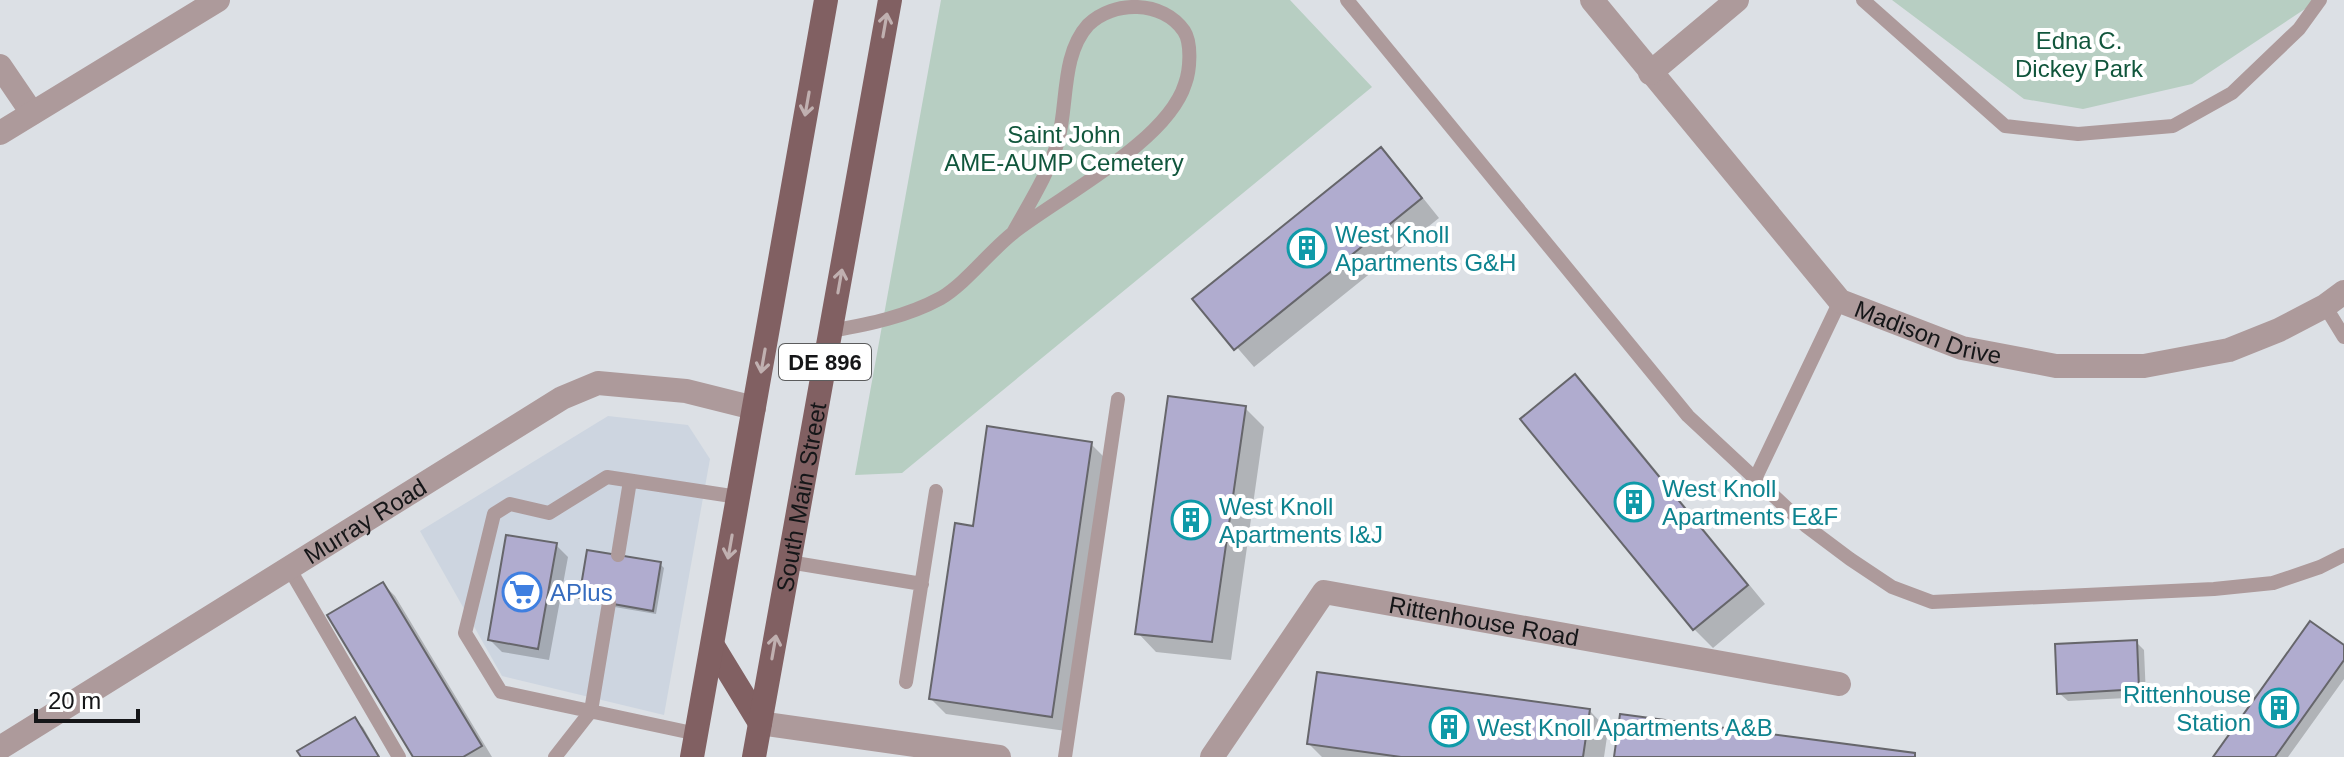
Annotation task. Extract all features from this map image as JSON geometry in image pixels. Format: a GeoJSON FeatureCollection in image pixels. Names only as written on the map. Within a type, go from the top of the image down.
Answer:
{"type":"FeatureCollection","features":[{"type":"Feature","properties":{"kind":"main road","name":"DE 896"},"geometry":{"type":"LineString","coordinates":[[694,745],[826,0]]}},
{"type":"Feature","properties":{"kind":"main road","name":"South Main Street"},"geometry":{"type":"LineString","coordinates":[[754,757],[890,0]]}},
{"type":"Feature","properties":{"kind":"main road"},"geometry":{"type":"LineString","coordinates":[[713,646],[760,723]]}},
{"type":"Feature","properties":{"kind":"main road"},"geometry":{"type":"LineString","coordinates":[[694,745],[713,757]]}},
{"type":"Feature","properties":{"kind":"street"},"geometry":{"type":"LineString","coordinates":[[0,133],[218,0]]}},
{"type":"Feature","properties":{"kind":"street","name":"Madison Drive"},"geometry":{"type":"LineString","coordinates":[[1592,0],[1840,301],[1962,348],[2056,366],[2144,366],[2229,350],[2279,330],[2334,299]]}},
{"type":"Feature","properties":{"kind":"street"},"geometry":{"type":"LineString","coordinates":[[1650,73],[1737,0]]}},
{"type":"Feature","properties":{"kind":"street"},"geometry":{"type":"LineString","coordinates":[[0,66],[32,113]]}},
{"type":"Feature","properties":{"kind":"street","name":"Murray Road"},"geometry":{"type":"LineString","coordinates":[[0,748],[562,398],[598,383],[686,391],[754,408]]}},
{"type":"Feature","properties":{"kind":"street","name":"Rittenhouse Road"},"geometry":{"type":"LineString","coordinates":[[1212,757],[1324,592],[1839,684]]}},
{"type":"Feature","properties":{"kind":"street"},"geometry":{"type":"LineString","coordinates":[[760,723],[999,757]]}},
{"type":"Feature","properties":{"kind":"lane"},"geometry":{"type":"LineString","coordinates":[[1347,0],[1688,416],[1806,526],[1892,587],[1932,602],[2182,591],[2273,583],[2344,555]]}},
{"type":"Feature","properties":{"kind":"lane"},"geometry":{"type":"LineString","coordinates":[[1863,0],[2005,126],[2078,134],[2173,126],[2232,93],[2299,29],[2320,0]]}},
{"type":"Feature","properties":{"kind":"lane"},"geometry":{"type":"LineString","coordinates":[[831,331],[900,316],[943,296],[1013,233],[1110,167],[1167,118],[1185,85],[1189,61],[1186,33],[1165,13],[1141,6],[1112,8],[1088,25],[1069,62],[1058,142],[1032,200],[1013,233]]}},
{"type":"Feature","properties":{"kind":"lane"},"geometry":{"type":"LineString","coordinates":[[2334,299],[2344,337]]}},
{"type":"Feature","properties":{"kind":"lane"},"geometry":{"type":"LineString","coordinates":[[1756,477],[1840,301]]}},
{"type":"Feature","properties":{"kind":"lane"},"geometry":{"type":"LineString","coordinates":[[1065,757],[1118,399]]}},
{"type":"Feature","properties":{"kind":"lane"},"geometry":{"type":"LineString","coordinates":[[694,745],[591,711],[501,692],[465,633],[494,514],[510,504],[549,513],[607,477],[738,497]]}},
{"type":"Feature","properties":{"kind":"lane"},"geometry":{"type":"LineString","coordinates":[[618,555],[630,481]]}},
{"type":"Feature","properties":{"kind":"lane"},"geometry":{"type":"LineString","coordinates":[[906,682],[936,491]]}},
{"type":"Feature","properties":{"kind":"lane"},"geometry":{"type":"LineString","coordinates":[[789,562],[922,584]]}},
{"type":"Feature","properties":{"kind":"lane"},"geometry":{"type":"LineString","coordinates":[[289,568],[399,757]]}},
{"type":"Feature","properties":{"kind":"lane"},"geometry":{"type":"LineString","coordinates":[[555,757],[591,711],[609,603]]}},
{"type":"Feature","properties":{"kind":"shaded area"},"geometry":{"type":"Polygon","coordinates":[[[608,416],[688,425],[710,459],[664,715],[502,676],[420,531],[608,416]]]}},
{"type":"Feature","properties":{"kind":"green space","name":"Saint John AME-AUMP Cemetery"},"geometry":{"type":"Polygon","coordinates":[[[941,0],[1290,0],[1372,87],[902,473],[855,475],[941,0]]]}},
{"type":"Feature","properties":{"kind":"green space","name":"Edna C. Dickey Park"},"geometry":{"type":"Polygon","coordinates":[[[1892,0],[2314,0],[2311,5],[2192,84],[2083,109],[2024,99],[1892,0]]]}},
{"type":"Feature","properties":{"kind":"building","name":"West Knoll Apartments G&H"},"geometry":{"type":"Polygon","coordinates":[[[1381,147],[1422,198],[1234,350],[1192,299],[1381,147]]]}},
{"type":"Feature","properties":{"kind":"building","name":"West Knoll Apartments E&F"},"geometry":{"type":"Polygon","coordinates":[[[1575,374],[1748,585],[1693,630],[1520,419],[1575,374]]]}},
{"type":"Feature","properties":{"kind":"building","name":"West Knoll Apartments I&J"},"geometry":{"type":"Polygon","coordinates":[[[1168,396],[1246,406],[1212,642],[1135,634],[1168,396]]]}},
{"type":"Feature","properties":{"kind":"building"},"geometry":{"type":"Polygon","coordinates":[[[987,426],[1092,442],[1052,717],[929,699],[955,523],[973,526],[987,426]]]}},
{"type":"Feature","properties":{"kind":"building","name":"APlus"},"geometry":{"type":"Polygon","coordinates":[[[506,535],[557,543],[538,649],[488,640],[506,535]]]}},
{"type":"Feature","properties":{"kind":"building"},"geometry":{"type":"Polygon","coordinates":[[[587,550],[661,562],[653,611],[579,598],[587,550]]]}},
{"type":"Feature","properties":{"kind":"building"},"geometry":{"type":"Polygon","coordinates":[[[383,582],[482,746],[463,757],[413,757],[327,615],[383,582]]]}},
{"type":"Feature","properties":{"kind":"building","name":"Rittenhouse Station"},"geometry":{"type":"Polygon","coordinates":[[[2310,621],[2344,645],[2344,660],[2275,757],[2213,757],[2310,621]]]}},
{"type":"Feature","properties":{"kind":"building"},"geometry":{"type":"Polygon","coordinates":[[[2137,640],[2139,689],[2057,694],[2055,644],[2137,640]]]}},
{"type":"Feature","properties":{"kind":"building","name":"West Knoll Apartments A&B"},"geometry":{"type":"Polygon","coordinates":[[[1317,672],[1590,709],[1583,757],[1401,757],[1307,744],[1317,672]]]}},
{"type":"Feature","properties":{"kind":"building"},"geometry":{"type":"Polygon","coordinates":[[[1620,714],[1915,753],[1915,757],[1614,757],[1620,714]]]}},
{"type":"Feature","properties":{"kind":"building"},"geometry":{"type":"Polygon","coordinates":[[[355,717],[379,757],[301,757],[297,751],[355,717]]]}},
{"type":"Feature","properties":{"kind":"place","name":"West Knoll Apartments G&H"},"geometry":{"type":"Point","coordinates":[1307,248]}},
{"type":"Feature","properties":{"kind":"place","name":"West Knoll Apartments E&F"},"geometry":{"type":"Point","coordinates":[1634,502]}},
{"type":"Feature","properties":{"kind":"place","name":"West Knoll Apartments I&J"},"geometry":{"type":"Point","coordinates":[1191,520]}},
{"type":"Feature","properties":{"kind":"place","name":"APlus"},"geometry":{"type":"Point","coordinates":[522,592]}},
{"type":"Feature","properties":{"kind":"place","name":"Rittenhouse Station"},"geometry":{"type":"Point","coordinates":[2279,708]}},
{"type":"Feature","properties":{"kind":"place","name":"West Knoll Apartments A&B"},"geometry":{"type":"Point","coordinates":[1449,727]}}]}
